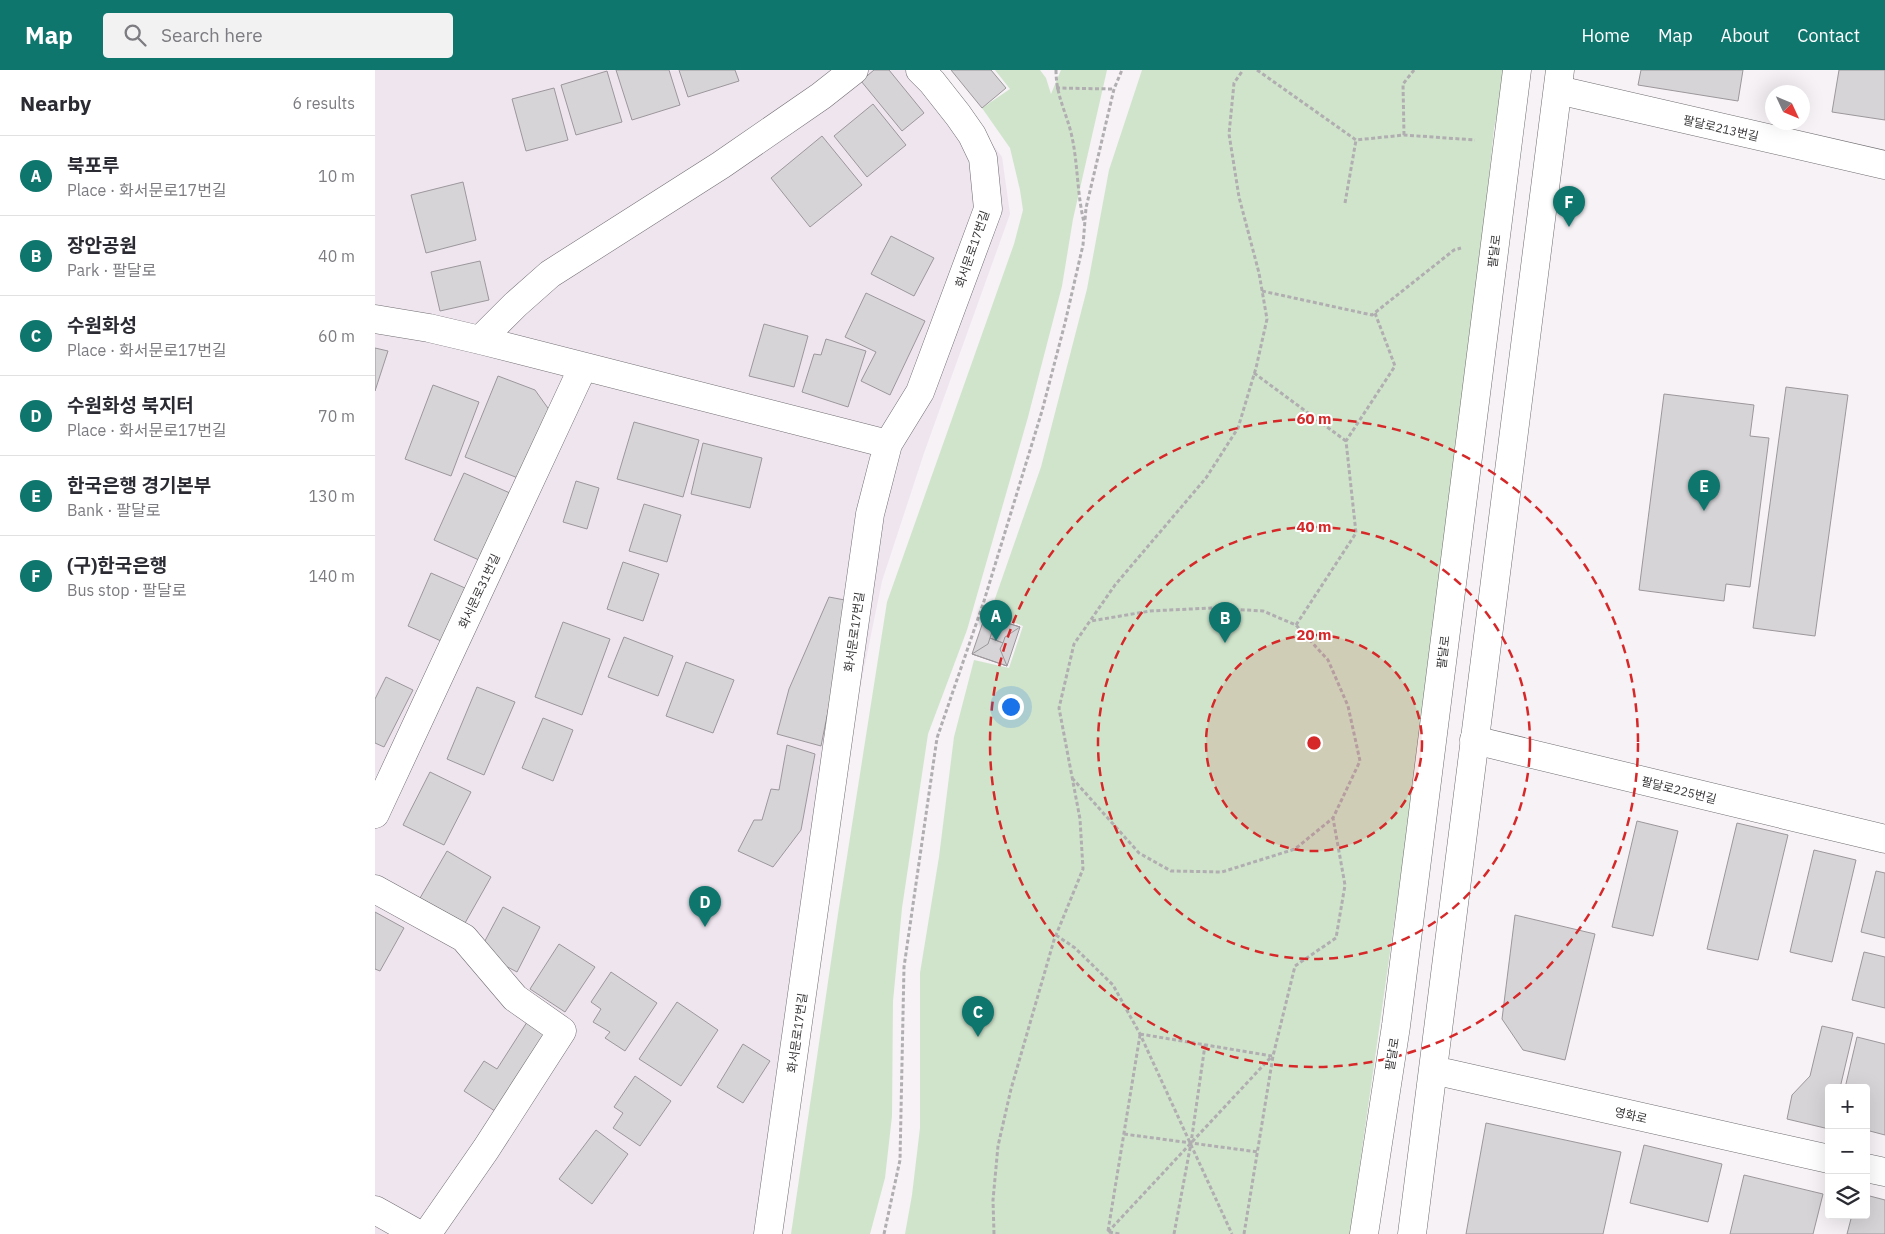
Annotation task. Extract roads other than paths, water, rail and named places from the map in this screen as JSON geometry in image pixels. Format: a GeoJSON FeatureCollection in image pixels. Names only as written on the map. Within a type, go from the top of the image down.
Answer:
{"type":"FeatureCollection","features":[{"type":"Feature","properties":{"kind":"street"},"geometry":{"type":"LineString","coordinates":[[480,340],[550,274],[721,165],[821,96],[855,70]]}},
{"type":"Feature","properties":{"kind":"street","name":"화서문로17번길"},"geometry":{"type":"LineString","coordinates":[[768,1234],[870,514],[888,444],[920,392],[988,209],[983,158],[972,135],[932,82],[920,70]]}},
{"type":"Feature","properties":{"kind":"street","name":"팔달로"},"geometry":{"type":"LineString","coordinates":[[1364,1234],[1396,1026],[1517,70]]}},
{"type":"Feature","properties":{"kind":"street"},"geometry":{"type":"LineString","coordinates":[[1412,1234],[1559,80]]}},
{"type":"Feature","properties":{"kind":"street","name":"팔달로213번길"},"geometry":{"type":"LineString","coordinates":[[1559,80],[1885,165]]}},
{"type":"Feature","properties":{"kind":"street"},"geometry":{"type":"LineString","coordinates":[[375,319],[429,328],[480,340],[888,444]]}},
{"type":"Feature","properties":{"kind":"street","name":"화서문로31번길"},"geometry":{"type":"LineString","coordinates":[[375,814],[583,367]]}},
{"type":"Feature","properties":{"kind":"street","name":"팔달로225번길"},"geometry":{"type":"LineString","coordinates":[[1474,740],[1885,839]]}},
{"type":"Feature","properties":{"kind":"street"},"geometry":{"type":"LineString","coordinates":[[375,889],[464,938],[515,998],[562,1031],[486,1149],[427,1234]]}},
{"type":"Feature","properties":{"kind":"street","name":"영화로"},"geometry":{"type":"LineString","coordinates":[[1433,1070],[1825,1159]]}},
{"type":"Feature","properties":{"kind":"street"},"geometry":{"type":"LineString","coordinates":[[1870,1169],[1885,1172]]}},
{"type":"Feature","properties":{"kind":"street"},"geometry":{"type":"LineString","coordinates":[[375,1210],[418,1234]]}},
{"type":"Feature","properties":{"kind":"place","name":"(구)한국은행"},"geometry":{"type":"Point","coordinates":[1569,227]}},
{"type":"Feature","properties":{"kind":"place","name":"한국은행 경기본부"},"geometry":{"type":"Point","coordinates":[1704,511]}},
{"type":"Feature","properties":{"kind":"place","name":"북포루"},"geometry":{"type":"Point","coordinates":[996,641]}},
{"type":"Feature","properties":{"kind":"place","name":"장안공원"},"geometry":{"type":"Point","coordinates":[1225,643]}},
{"type":"Feature","properties":{"kind":"place","name":"수원화성 북지터"},"geometry":{"type":"Point","coordinates":[705,927]}},
{"type":"Feature","properties":{"kind":"place","name":"수원화성"},"geometry":{"type":"Point","coordinates":[978,1037]}}]}
